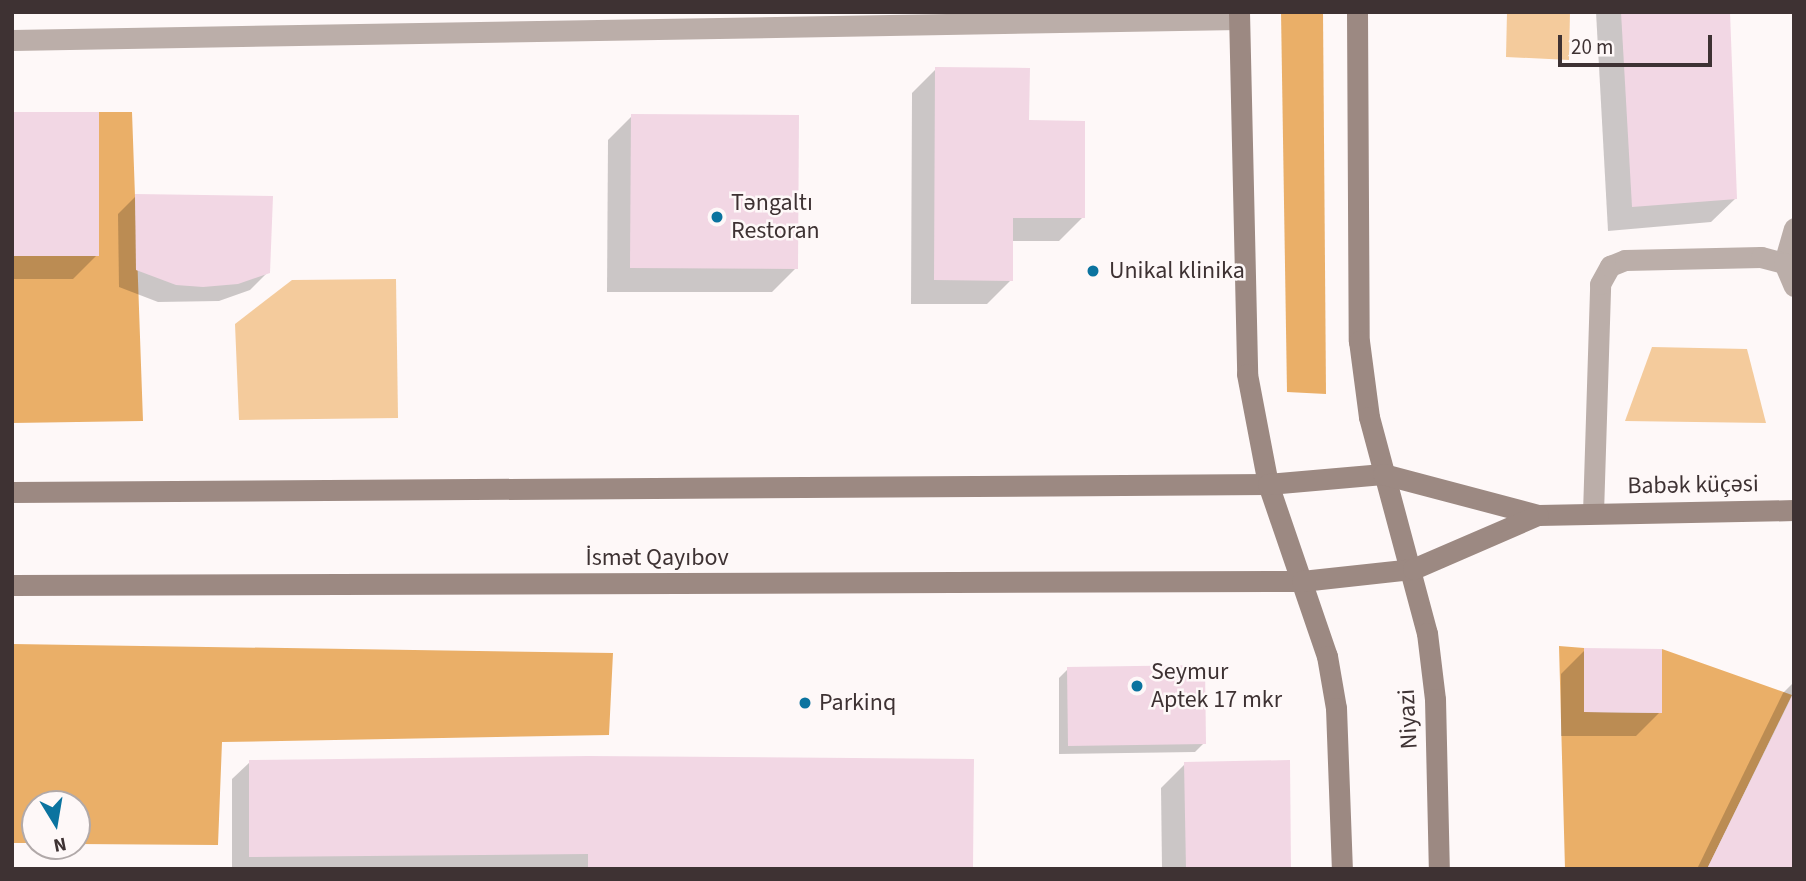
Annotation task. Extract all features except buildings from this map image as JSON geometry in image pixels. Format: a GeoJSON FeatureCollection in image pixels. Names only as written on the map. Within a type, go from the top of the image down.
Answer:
{"type":"FeatureCollection","features":[{"type":"Feature","properties":{"kind":"street","name":"Niyazi"},"geometry":{"type":"LineString","coordinates":[[1357,12],[1359,341],[1368,417],[1413,569],[1427,633],[1434,699],[1439,869]]}},
{"type":"Feature","properties":{"kind":"street"},"geometry":{"type":"LineString","coordinates":[[1240,15],[1247,374],[1268,484],[1327,656],[1336,708],[1342,869]]}},
{"type":"Feature","properties":{"kind":"street"},"geometry":{"type":"LineString","coordinates":[[12,492],[1268,484],[1383,474],[1538,514]]}},
{"type":"Feature","properties":{"kind":"street","name":"Babək küçəsi"},"geometry":{"type":"LineString","coordinates":[[1538,514],[1794,510]]}},
{"type":"Feature","properties":{"kind":"street","name":"İsmət Qayıbov"},"geometry":{"type":"LineString","coordinates":[[12,585],[1303,581],[1413,569],[1538,514]]}},
{"type":"Feature","properties":{"kind":"lane"},"geometry":{"type":"LineString","coordinates":[[12,40],[643,21],[1240,15]]}},
{"type":"Feature","properties":{"kind":"lane"},"geometry":{"type":"LineString","coordinates":[[1794,228],[1784,263],[1794,286]]}},
{"type":"Feature","properties":{"kind":"lane"},"geometry":{"type":"LineString","coordinates":[[1593,513],[1600,284],[1610,266],[1625,260],[1761,257],[1784,263]]}},
{"type":"Feature","properties":{"kind":"shaded area"},"geometry":{"type":"Polygon","coordinates":[[[1281,12],[1323,12],[1326,394],[1287,392],[1281,12]]]}},
{"type":"Feature","properties":{"kind":"shaded area"},"geometry":{"type":"Polygon","coordinates":[[[1507,12],[1570,12],[1569,60],[1506,57],[1507,12]]]}},
{"type":"Feature","properties":{"kind":"shaded area"},"geometry":{"type":"Polygon","coordinates":[[[99,112],[132,112],[143,421],[12,423],[12,256],[99,256],[99,112]]]}},
{"type":"Feature","properties":{"kind":"shaded area"},"geometry":{"type":"Polygon","coordinates":[[[396,279],[398,418],[239,420],[235,324],[292,280],[396,279]]]}},
{"type":"Feature","properties":{"kind":"shaded area"},"geometry":{"type":"Polygon","coordinates":[[[1652,347],[1747,349],[1766,423],[1625,421],[1652,347]]]}},
{"type":"Feature","properties":{"kind":"shaded area"},"geometry":{"type":"Polygon","coordinates":[[[12,644],[613,653],[609,735],[222,742],[218,845],[91,844],[91,790],[21,790],[21,843],[12,843],[12,644]]]}},
{"type":"Feature","properties":{"kind":"shaded area"},"geometry":{"type":"Polygon","coordinates":[[[1559,646],[1584,648],[1585,712],[1662,713],[1662,649],[1792,695],[1707,869],[1565,869],[1559,646]]]}},
{"type":"Feature","properties":{"kind":"place","name":"Tәngaltı Restoran"},"geometry":{"type":"Point","coordinates":[717,217]}},
{"type":"Feature","properties":{"kind":"place","name":"Unikal klinika"},"geometry":{"type":"Point","coordinates":[1093,271]}},
{"type":"Feature","properties":{"kind":"place","name":"Seymur Aptek 17 mkr"},"geometry":{"type":"Point","coordinates":[1137,686]}},
{"type":"Feature","properties":{"kind":"place","name":"Parkinq"},"geometry":{"type":"Point","coordinates":[805,703]}}]}
